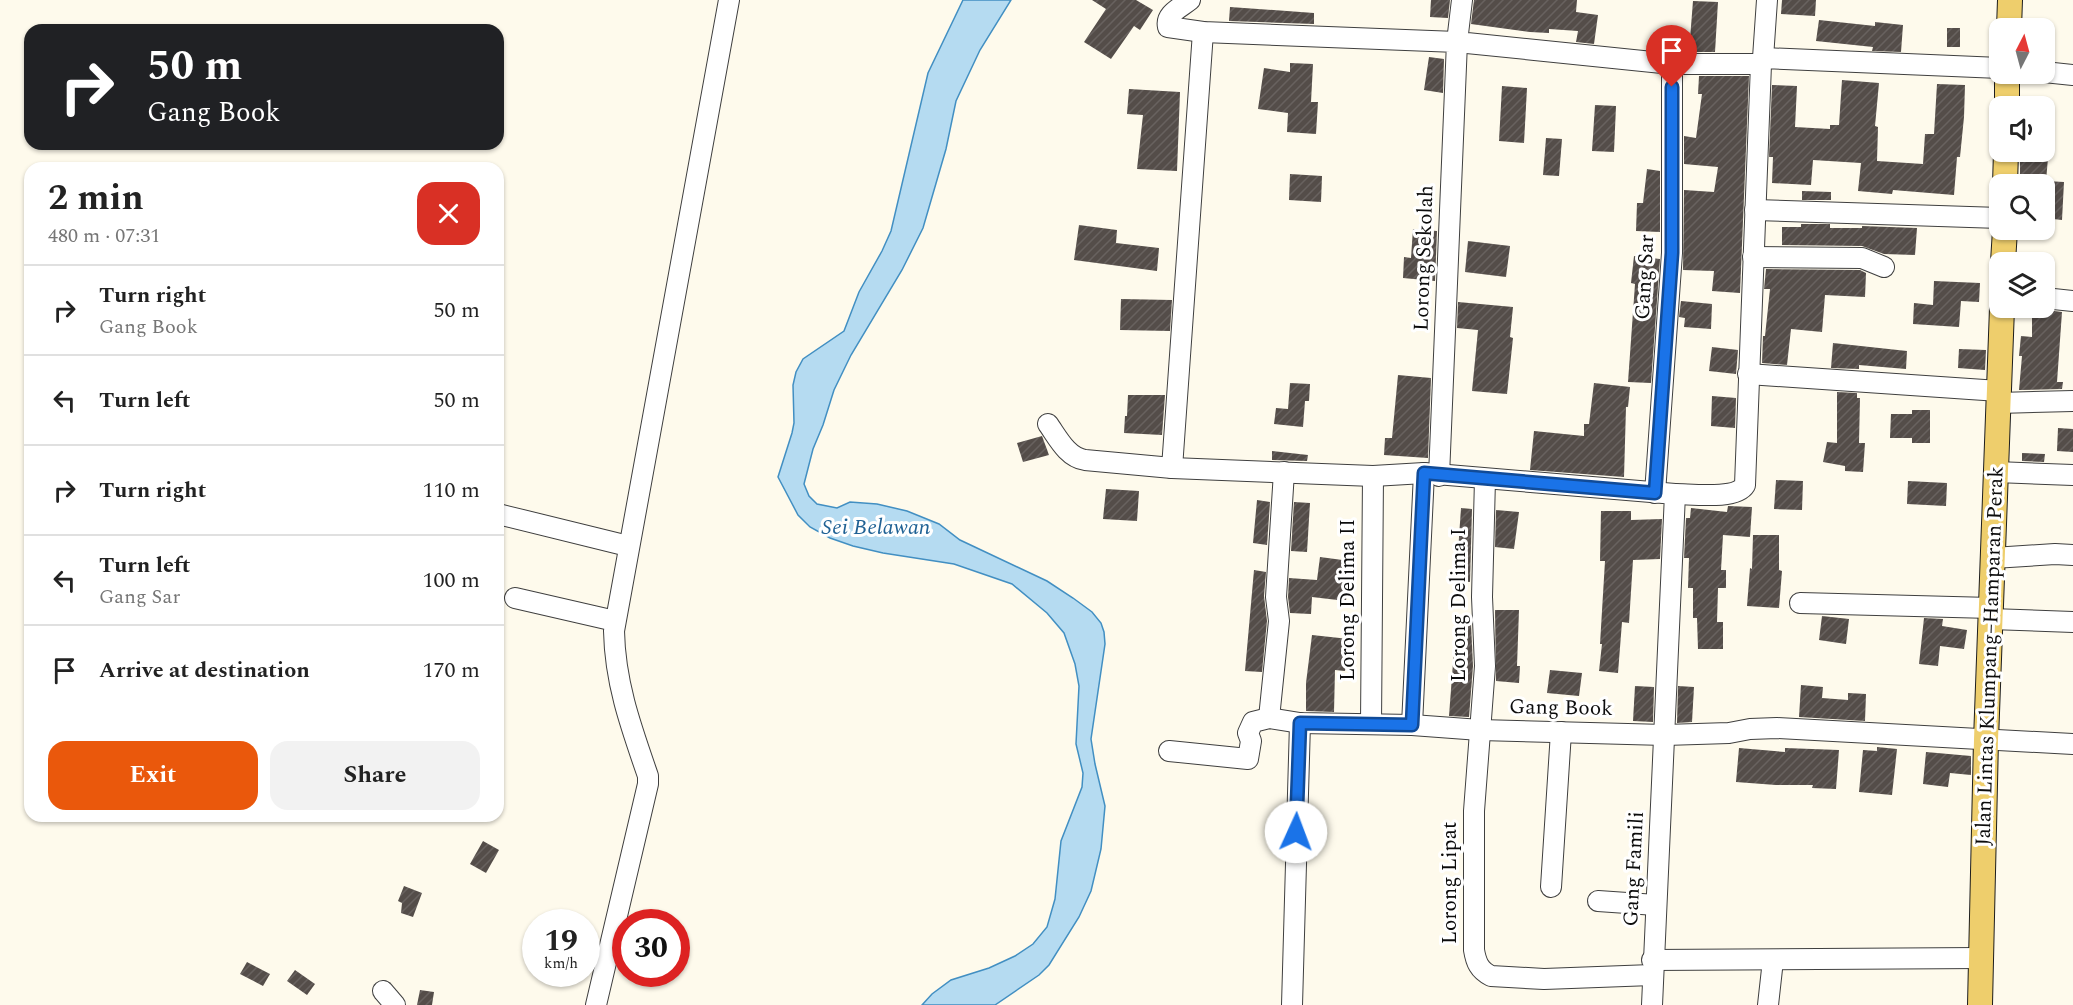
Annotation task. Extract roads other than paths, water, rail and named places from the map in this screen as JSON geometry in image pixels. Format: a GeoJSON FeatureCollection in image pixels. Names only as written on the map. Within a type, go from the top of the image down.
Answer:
{"type":"FeatureCollection","features":[{"type":"Feature","properties":{"kind":"main road"},"geometry":{"type":"LineString","coordinates":[[2009,18],[2010,0]]}},
{"type":"Feature","properties":{"kind":"main road","name":"Jalan Lintas Klumpang–Hamparan Perak"},"geometry":{"type":"LineString","coordinates":[[1980,1005],[1986,740],[2002,318]]}},
{"type":"Feature","properties":{"kind":"street"},"geometry":{"type":"LineString","coordinates":[[597,1005],[648,784],[648,776],[628,720],[617,676],[615,621],[729,0]]}},
{"type":"Feature","properties":{"kind":"street"},"geometry":{"type":"LineString","coordinates":[[1190,0],[1170,15],[1167,19],[1168,27],[1203,32],[1457,42],[1672,64],[1762,61],[1989,68]]}},
{"type":"Feature","properties":{"kind":"street","name":"Lorong Sekolah"},"geometry":{"type":"LineString","coordinates":[[1412,725],[1432,474],[1457,42],[1462,0]]}},
{"type":"Feature","properties":{"kind":"street"},"geometry":{"type":"LineString","coordinates":[[1048,424],[1066,449],[1076,458],[1172,468],[1373,476],[1432,474],[1675,494],[1722,494],[1742,490],[1745,485],[1755,210],[1767,0]]}},
{"type":"Feature","properties":{"kind":"street"},"geometry":{"type":"LineString","coordinates":[[1172,468],[1203,32]]}},
{"type":"Feature","properties":{"kind":"street","name":"Gang Sar"},"geometry":{"type":"LineString","coordinates":[[1655,493],[1672,253],[1672,64]]}},
{"type":"Feature","properties":{"kind":"street"},"geometry":{"type":"LineString","coordinates":[[2055,73],[2073,75]]}},
{"type":"Feature","properties":{"kind":"street"},"geometry":{"type":"LineString","coordinates":[[1755,210],[1989,218]]}},
{"type":"Feature","properties":{"kind":"street"},"geometry":{"type":"LineString","coordinates":[[1753,257],[1862,258],[1884,267]]}},
{"type":"Feature","properties":{"kind":"street"},"geometry":{"type":"LineString","coordinates":[[2055,299],[2073,301]]}},
{"type":"Feature","properties":{"kind":"street"},"geometry":{"type":"LineString","coordinates":[[1748,374],[1999,397],[2073,401]]}},
{"type":"Feature","properties":{"kind":"street"},"geometry":{"type":"LineString","coordinates":[[1169,751],[1248,759],[1251,741],[1248,733],[1253,722],[1269,718],[1279,621],[1276,597],[1284,472]]}},
{"type":"Feature","properties":{"kind":"street"},"geometry":{"type":"LineString","coordinates":[[1996,472],[2073,475]]}},
{"type":"Feature","properties":{"kind":"street","name":"Lorong Delima II"},"geometry":{"type":"LineString","coordinates":[[1371,724],[1373,476]]}},
{"type":"Feature","properties":{"kind":"street","name":"Lorong Delima I"},"geometry":{"type":"LineString","coordinates":[[1480,730],[1485,666],[1482,597],[1485,479]]}},
{"type":"Feature","properties":{"kind":"street","name":"Gang Famili"},"geometry":{"type":"LineString","coordinates":[[1652,1005],[1675,494]]}},
{"type":"Feature","properties":{"kind":"street"},"geometry":{"type":"LineString","coordinates":[[504,515],[628,546]]}},
{"type":"Feature","properties":{"kind":"street"},"geometry":{"type":"LineString","coordinates":[[1993,558],[2073,555]]}},
{"type":"Feature","properties":{"kind":"street"},"geometry":{"type":"LineString","coordinates":[[515,598],[615,621]]}},
{"type":"Feature","properties":{"kind":"street"},"geometry":{"type":"LineString","coordinates":[[1800,603],[1991,614],[2073,622]]}},
{"type":"Feature","properties":{"kind":"street","name":"Gang Book"},"geometry":{"type":"LineString","coordinates":[[1269,718],[1300,723],[1665,735],[1729,733],[1750,729],[1777,728],[2073,744]]}},
{"type":"Feature","properties":{"kind":"street"},"geometry":{"type":"LineString","coordinates":[[1292,1005],[1300,723]]}},
{"type":"Feature","properties":{"kind":"street","name":"Lorong Lipat"},"geometry":{"type":"LineString","coordinates":[[1480,730],[1474,811],[1474,950],[1476,963],[1485,973],[1544,979],[1652,968],[1773,960],[1980,958]]}},
{"type":"Feature","properties":{"kind":"street"},"geometry":{"type":"LineString","coordinates":[[1551,887],[1561,732]]}},
{"type":"Feature","properties":{"kind":"street"},"geometry":{"type":"LineString","coordinates":[[1598,901],[1656,905]]}},
{"type":"Feature","properties":{"kind":"street"},"geometry":{"type":"LineString","coordinates":[[1768,1005],[1773,960]]}},
{"type":"Feature","properties":{"kind":"water","name":"Sei Belawan"},"geometry":{"type":"Polygon","coordinates":[[[963,0],[1011,0],[980,50],[956,101],[946,149],[923,228],[902,270],[851,355],[834,390],[813,449],[804,484],[809,496],[817,504],[837,508],[850,502],[877,504],[907,511],[939,524],[960,540],[1047,581],[1092,612],[1101,623],[1105,644],[1091,739],[1105,806],[1101,849],[1091,891],[1079,917],[1049,965],[1039,975],[995,1005],[922,1005],[932,994],[951,980],[989,968],[1015,956],[1033,944],[1047,927],[1055,899],[1061,841],[1082,787],[1083,773],[1076,744],[1079,686],[1075,664],[1064,633],[1047,613],[1012,584],[954,564],[883,553],[830,538],[810,527],[798,515],[778,477],[794,423],[793,385],[796,372],[803,359],[844,331],[859,292],[891,231],[928,73],[963,0]]]}}]}
